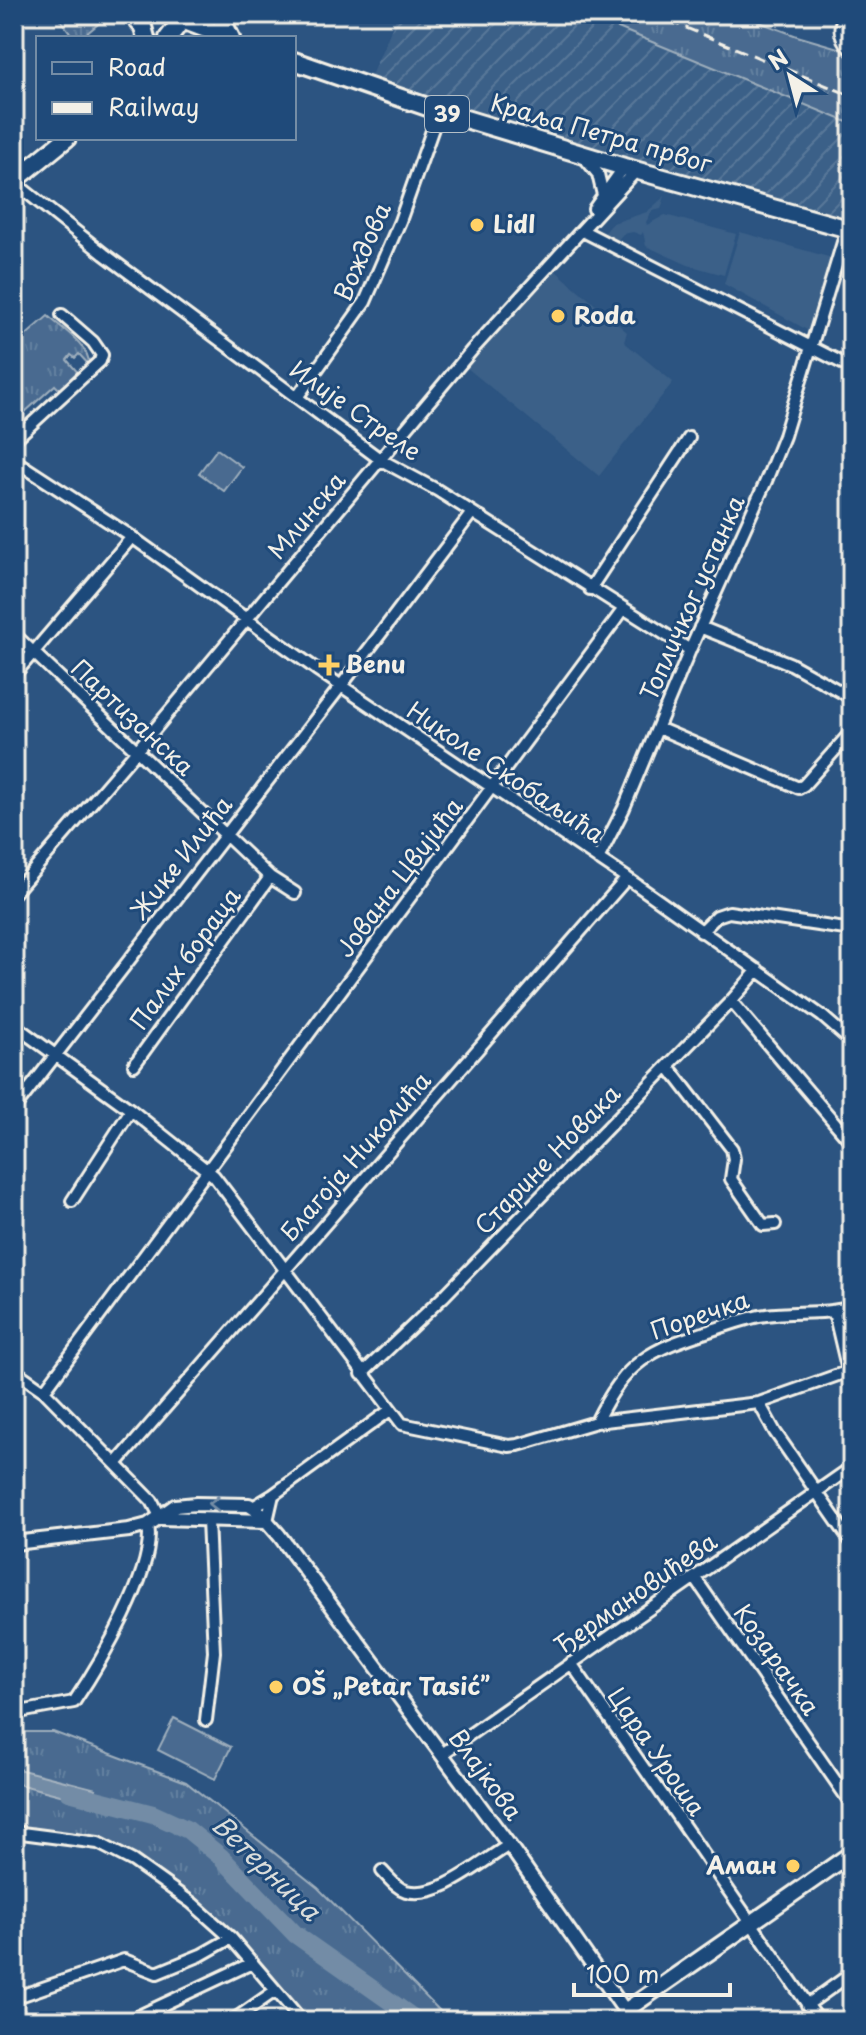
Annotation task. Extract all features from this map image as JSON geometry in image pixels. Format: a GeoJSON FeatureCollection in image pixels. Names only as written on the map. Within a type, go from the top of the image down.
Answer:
{"type":"FeatureCollection","features":[{"type":"Feature","properties":{"kind":"main road"},"geometry":{"type":"LineString","coordinates":[[132,14],[143,27],[145,36]]}},
{"type":"Feature","properties":{"kind":"main road"},"geometry":{"type":"LineString","coordinates":[[163,14],[184,17],[227,36]]}},
{"type":"Feature","properties":{"kind":"main road"},"geometry":{"type":"LineString","coordinates":[[219,14],[230,36]]}},
{"type":"Feature","properties":{"kind":"main road"},"geometry":{"type":"LineString","coordinates":[[170,36],[184,17]]}},
{"type":"Feature","properties":{"kind":"main road","name":"Краља Петра првог"},"geometry":{"type":"LineString","coordinates":[[296,62],[439,111],[630,169],[850,230]]}},
{"type":"Feature","properties":{"kind":"main road"},"geometry":{"type":"LineString","coordinates":[[14,182],[65,140]]}},
{"type":"Feature","properties":{"kind":"main road"},"geometry":{"type":"LineString","coordinates":[[629,2016],[750,1924],[852,1853]]}},
{"type":"Feature","properties":{"kind":"street"},"geometry":{"type":"LineString","coordinates":[[845,14],[840,29],[843,42],[852,51]]}},
{"type":"Feature","properties":{"kind":"street","name":"Вождова"},"geometry":{"type":"LineString","coordinates":[[298,396],[365,302],[400,221],[439,111]]}},
{"type":"Feature","properties":{"kind":"street"},"geometry":{"type":"LineString","coordinates":[[576,152],[594,167],[603,195]]}},
{"type":"Feature","properties":{"kind":"street"},"geometry":{"type":"LineString","coordinates":[[630,169],[603,195],[585,228],[852,368]]}},
{"type":"Feature","properties":{"kind":"street","name":"Млинска"},"geometry":{"type":"LineString","coordinates":[[14,893],[472,350],[585,228],[630,169]]}},
{"type":"Feature","properties":{"kind":"street","name":"Илије Стреле"},"geometry":{"type":"LineString","coordinates":[[14,182],[104,254],[381,460],[437,490],[690,650]]}},
{"type":"Feature","properties":{"kind":"street","name":"Топличког устанка"},"geometry":{"type":"LineString","coordinates":[[598,859],[624,808],[766,481],[850,230]]}},
{"type":"Feature","properties":{"kind":"street"},"geometry":{"type":"LineString","coordinates":[[14,440],[100,361],[102,355],[93,342],[62,315]]}},
{"type":"Feature","properties":{"kind":"street"},"geometry":{"type":"LineString","coordinates":[[590,589],[689,438]]}},
{"type":"Feature","properties":{"kind":"street","name":"Николе Скобаљића"},"geometry":{"type":"LineString","coordinates":[[14,460],[132,537],[341,686],[627,878],[822,1016],[852,1042]]}},
{"type":"Feature","properties":{"kind":"street","name":"Жике Илића"},"geometry":{"type":"LineString","coordinates":[[14,1109],[471,514]]}},
{"type":"Feature","properties":{"kind":"street"},"geometry":{"type":"LineString","coordinates":[[14,675],[132,537]]}},
{"type":"Feature","properties":{"kind":"street","name":"Јована Цвијића"},"geometry":{"type":"LineString","coordinates":[[44,1391],[623,610]]}},
{"type":"Feature","properties":{"kind":"street"},"geometry":{"type":"LineString","coordinates":[[700,627],[791,664],[852,698]]}},
{"type":"Feature","properties":{"kind":"street","name":"Партизанска"},"geometry":{"type":"LineString","coordinates":[[14,634],[270,877],[295,893]]}},
{"type":"Feature","properties":{"kind":"street"},"geometry":{"type":"LineString","coordinates":[[658,728],[799,788],[852,731]]}},
{"type":"Feature","properties":{"kind":"street","name":"Палих бораца"},"geometry":{"type":"LineString","coordinates":[[134,1065],[270,877]]}},
{"type":"Feature","properties":{"kind":"street","name":"Благоја Николића"},"geometry":{"type":"LineString","coordinates":[[116,1464],[627,878]]}},
{"type":"Feature","properties":{"kind":"street"},"geometry":{"type":"LineString","coordinates":[[701,932],[717,916],[729,912],[852,930]]}},
{"type":"Feature","properties":{"kind":"street","name":"Старине Новака"},"geometry":{"type":"LineString","coordinates":[[362,1374],[443,1297],[758,970]]}},
{"type":"Feature","properties":{"kind":"street"},"geometry":{"type":"LineString","coordinates":[[731,1001],[852,1143]]}},
{"type":"Feature","properties":{"kind":"street"},"geometry":{"type":"LineString","coordinates":[[14,1025],[208,1170],[389,1411],[411,1428],[509,1446],[533,1442],[596,1422],[759,1403],[850,1370],[834,1312]]}},
{"type":"Feature","properties":{"kind":"street"},"geometry":{"type":"LineString","coordinates":[[668,1066],[732,1149],[731,1179],[748,1205],[763,1225],[775,1224]]}},
{"type":"Feature","properties":{"kind":"street"},"geometry":{"type":"LineString","coordinates":[[72,1201],[131,1110]]}},
{"type":"Feature","properties":{"kind":"street","name":"Поречка"},"geometry":{"type":"LineString","coordinates":[[596,1422],[614,1388],[629,1370],[646,1356],[679,1341],[759,1316],[834,1312],[852,1307]]}},
{"type":"Feature","properties":{"kind":"street"},"geometry":{"type":"LineString","coordinates":[[14,1370],[44,1391],[156,1504],[161,1518]]}},
{"type":"Feature","properties":{"kind":"street"},"geometry":{"type":"LineString","coordinates":[[759,1403],[775,1432],[852,1543]]}},
{"type":"Feature","properties":{"kind":"street"},"geometry":{"type":"LineString","coordinates":[[14,1543],[129,1530],[148,1525],[175,1506],[221,1503],[253,1507],[389,1411]]}},
{"type":"Feature","properties":{"kind":"street","name":"Ђермановићева"},"geometry":{"type":"LineString","coordinates":[[442,1754],[852,1467]]}},
{"type":"Feature","properties":{"kind":"street"},"geometry":{"type":"LineString","coordinates":[[161,1518],[267,1521],[273,1495]]}},
{"type":"Feature","properties":{"kind":"street","name":"Влајкова"},"geometry":{"type":"LineString","coordinates":[[253,1507],[267,1521],[442,1754],[629,2016]]}},
{"type":"Feature","properties":{"kind":"street"},"geometry":{"type":"LineString","coordinates":[[206,1720],[214,1652],[208,1520]]}},
{"type":"Feature","properties":{"kind":"street"},"geometry":{"type":"LineString","coordinates":[[14,1713],[74,1702],[133,1595],[149,1547],[148,1525]]}},
{"type":"Feature","properties":{"kind":"street","name":"Козарачка"},"geometry":{"type":"LineString","coordinates":[[695,1578],[852,1805]]}},
{"type":"Feature","properties":{"kind":"street","name":"Цара Уроша"},"geometry":{"type":"LineString","coordinates":[[571,1663],[819,2021]]}},
{"type":"Feature","properties":{"kind":"street"},"geometry":{"type":"LineString","coordinates":[[14,1832],[98,1843],[133,1861],[167,1884],[231,1938],[302,2021]]}},
{"type":"Feature","properties":{"kind":"street"},"geometry":{"type":"LineString","coordinates":[[382,1871],[405,1891],[430,1891],[453,1881],[509,1845]]}},
{"type":"Feature","properties":{"kind":"street"},"geometry":{"type":"LineString","coordinates":[[14,1998],[124,1960],[157,1973],[201,1955],[231,1938]]}},
{"type":"Feature","properties":{"kind":"street"},"geometry":{"type":"LineString","coordinates":[[128,2021],[252,1963]]}},
{"type":"Feature","properties":{"kind":"street"},"geometry":{"type":"LineString","coordinates":[[807,2005],[852,1973]]}},
{"type":"Feature","properties":{"kind":"street"},"geometry":{"type":"LineString","coordinates":[[232,2021],[275,1991]]}},
{"type":"Feature","properties":{"kind":"shaded area"},"geometry":{"type":"Polygon","coordinates":[[[398,14],[584,14],[852,124],[852,230],[366,87],[398,14]]]}},
{"type":"Feature","properties":{"kind":"shaded area"},"geometry":{"type":"Polygon","coordinates":[[[665,196],[661,209],[652,211],[647,225],[665,215],[736,234],[724,275],[688,265],[646,246],[643,232],[641,235],[633,232],[623,234],[614,244],[601,237],[613,223],[647,212],[665,196]]]}},
{"type":"Feature","properties":{"kind":"shaded area"},"geometry":{"type":"Polygon","coordinates":[[[740,232],[832,258],[809,331],[724,284],[740,232]]]}},
{"type":"Feature","properties":{"kind":"shaded area"},"geometry":{"type":"Polygon","coordinates":[[[549,265],[627,332],[624,342],[673,382],[599,476],[461,363],[549,265]]]}},
{"type":"Feature","properties":{"kind":"shaded area"},"geometry":{"type":"Polygon","coordinates":[[[14,1768],[96,1789],[91,1803],[14,1783],[14,1768]]]}},
{"type":"Feature","properties":{"kind":"green space"},"geometry":{"type":"Polygon","coordinates":[[[87,14],[103,20],[83,36],[73,36],[57,15],[87,14]]]}},
{"type":"Feature","properties":{"kind":"green space"},"geometry":{"type":"Polygon","coordinates":[[[584,14],[738,14],[852,52],[852,124],[584,14]]]}},
{"type":"Feature","properties":{"kind":"green space"},"geometry":{"type":"Polygon","coordinates":[[[48,316],[80,344],[89,365],[79,354],[75,358],[71,355],[67,360],[79,374],[60,390],[55,385],[14,422],[14,346],[48,316]]]}},
{"type":"Feature","properties":{"kind":"green space"},"geometry":{"type":"Polygon","coordinates":[[[217,449],[242,467],[224,491],[199,473],[217,449]]]}},
{"type":"Feature","properties":{"kind":"green space"},"geometry":{"type":"Polygon","coordinates":[[[174,1718],[231,1747],[215,1779],[158,1750],[174,1718]]]}},
{"type":"Feature","properties":{"kind":"green space"},"geometry":{"type":"Polygon","coordinates":[[[14,1732],[53,1732],[186,1782],[318,1888],[450,2021],[302,2021],[211,1919],[97,1843],[14,1832],[14,1732]]]}},
{"type":"Feature","properties":{"kind":"waterway","name":"Ветерница"},"geometry":{"type":"LineString","coordinates":[[69,1792],[153,1814],[188,1830],[221,1857],[296,1935],[418,2021]]}},
{"type":"Feature","properties":{"kind":"railway"},"geometry":{"type":"LineString","coordinates":[[652,14],[852,96]]}},
{"type":"Feature","properties":{"kind":"place","name":"Lidl"},"geometry":{"type":"Point","coordinates":[477,225]}},
{"type":"Feature","properties":{"kind":"place","name":"Roda"},"geometry":{"type":"Point","coordinates":[558,316]}},
{"type":"Feature","properties":{"kind":"place","name":"Benu"},"geometry":{"type":"Point","coordinates":[329,665]}},
{"type":"Feature","properties":{"kind":"place","name":"OŠ „Petar Tasić”"},"geometry":{"type":"Point","coordinates":[276,1687]}},
{"type":"Feature","properties":{"kind":"place","name":"Аман"},"geometry":{"type":"Point","coordinates":[793,1866]}}]}
